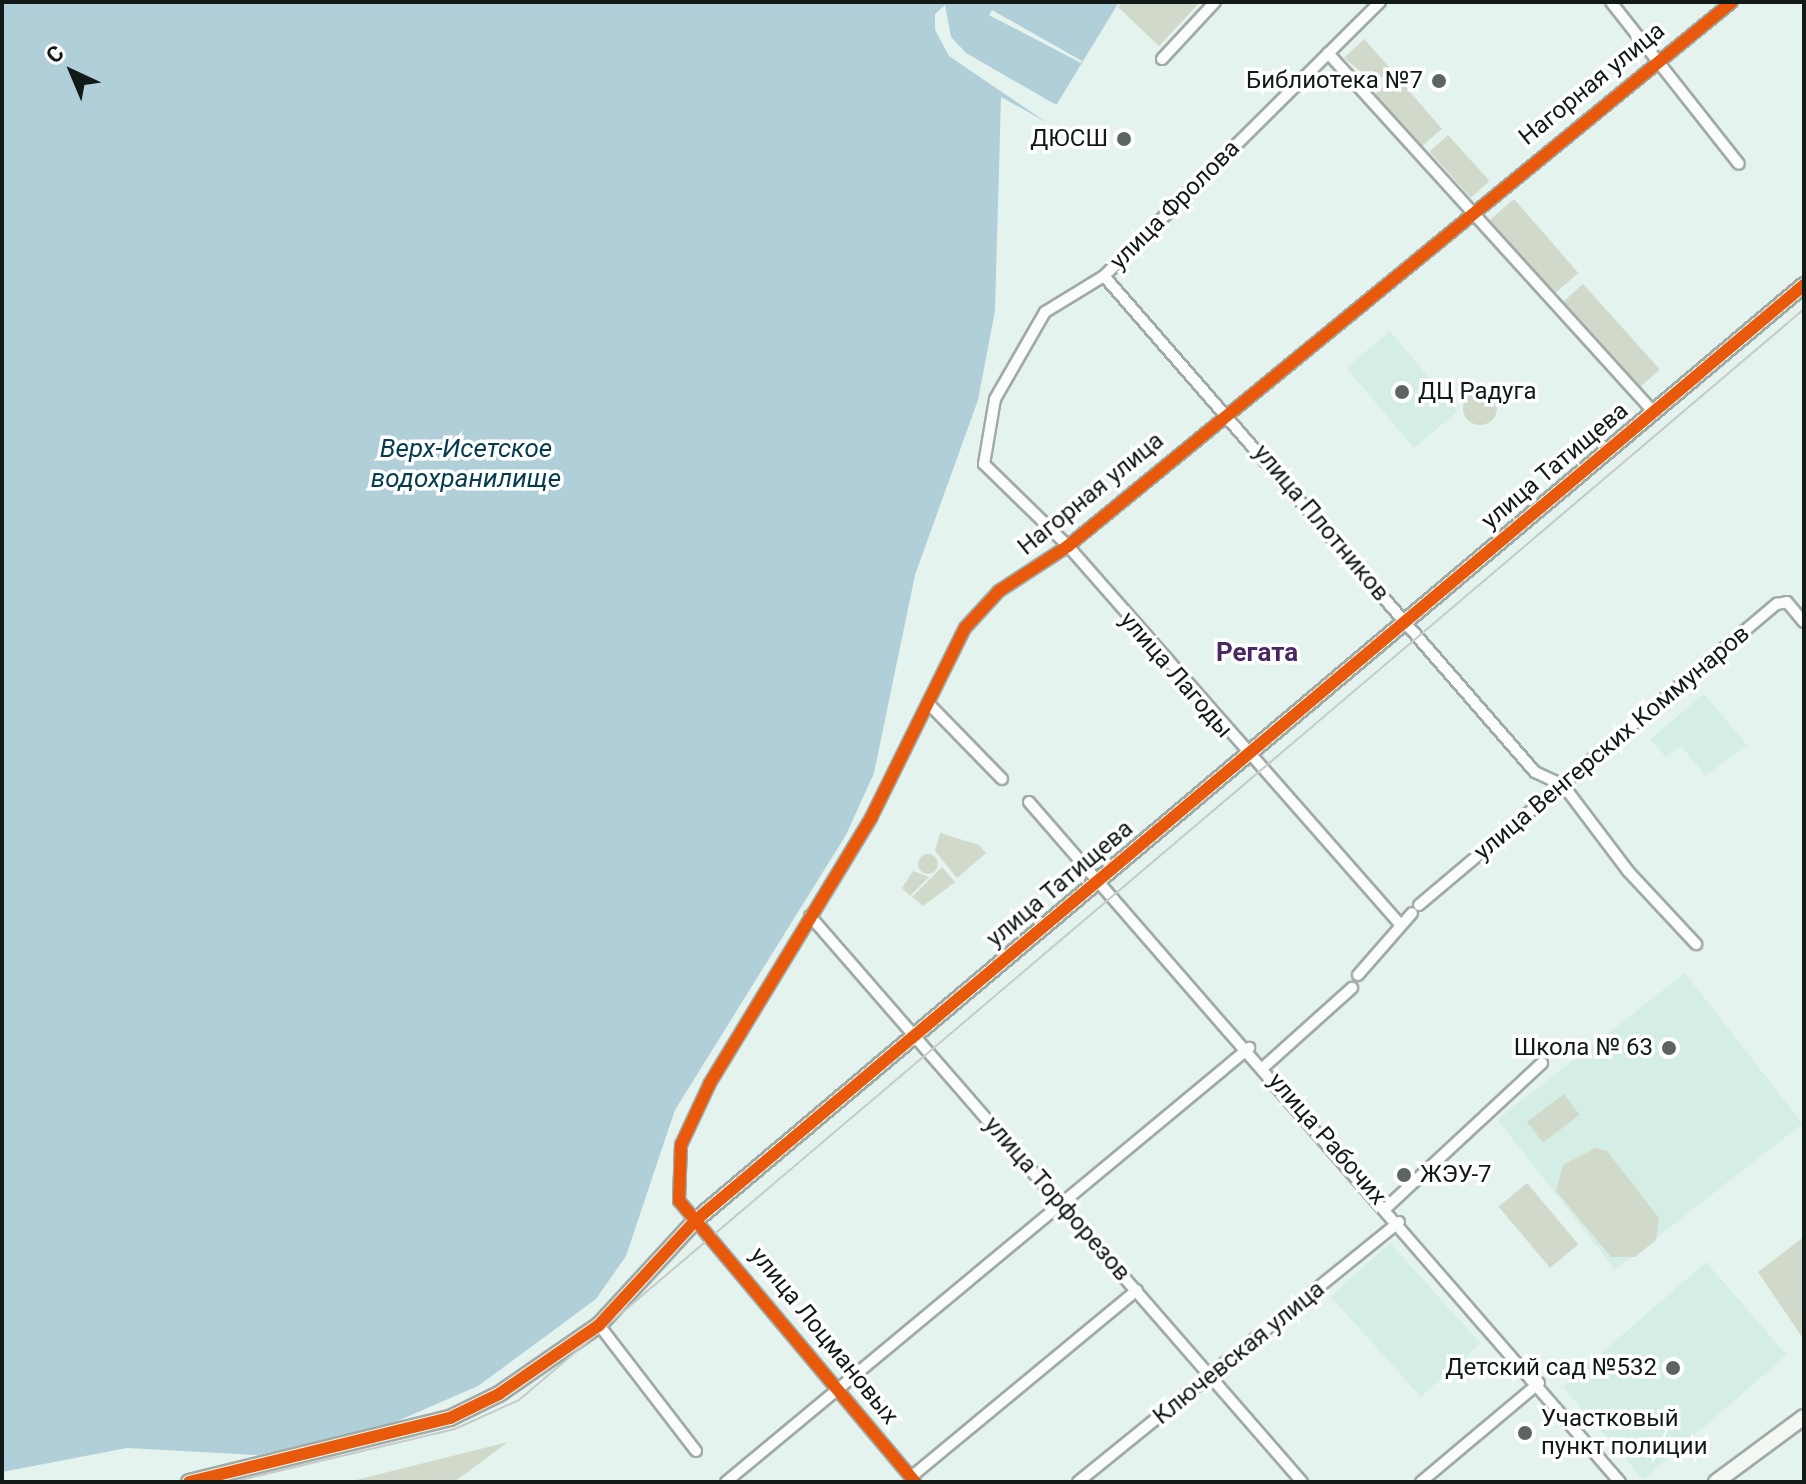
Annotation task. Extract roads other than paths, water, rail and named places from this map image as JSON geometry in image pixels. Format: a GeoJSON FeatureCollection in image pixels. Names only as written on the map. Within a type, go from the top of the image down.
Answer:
{"type":"FeatureCollection","features":[{"type":"Feature","properties":{"kind":"street"},"geometry":{"type":"LineString","coordinates":[[1162,59],[1215,2]]}},
{"type":"Feature","properties":{"kind":"street","name":"улица Фролова"},"geometry":{"type":"LineString","coordinates":[[984,464],[995,399],[1045,312],[1104,276],[1380,2]]}},
{"type":"Feature","properties":{"kind":"street"},"geometry":{"type":"LineString","coordinates":[[1611,2],[1739,164]]}},
{"type":"Feature","properties":{"kind":"street","name":"Нагорная улица"},"geometry":{"type":"LineString","coordinates":[[696,1220],[679,1201],[681,1145],[928,703],[965,628],[999,591],[1068,546],[1471,211],[1658,58],[1732,2]]}},
{"type":"Feature","properties":{"kind":"street"},"geometry":{"type":"LineString","coordinates":[[1328,53],[1653,412]]}},
{"type":"Feature","properties":{"kind":"street","name":"улица Плотников"},"geometry":{"type":"LineString","coordinates":[[1104,276],[1227,412],[1544,782],[1563,785],[1628,871],[1696,944]]}},
{"type":"Feature","properties":{"kind":"street","name":"улица Татищева"},"geometry":{"type":"LineString","coordinates":[[189,1482],[315,1453],[474,1409],[599,1325],[696,1220],[1804,285]]}},
{"type":"Feature","properties":{"kind":"street","name":"улица Лагоды"},"geometry":{"type":"LineString","coordinates":[[984,464],[1068,546],[1246,756],[1399,923]]}},
{"type":"Feature","properties":{"kind":"street","name":"улица Венгерских Коммунаров"},"geometry":{"type":"LineString","coordinates":[[1358,975],[1384,951],[1399,923],[1777,604],[1787,602],[1804,622]]}},
{"type":"Feature","properties":{"kind":"street"},"geometry":{"type":"LineString","coordinates":[[928,703],[1002,779]]}},
{"type":"Feature","properties":{"kind":"street","name":"улица Рабочих"},"geometry":{"type":"LineString","coordinates":[[1029,802],[1095,883],[1265,1066],[1539,1383],[1620,1482]]}},
{"type":"Feature","properties":{"kind":"street","name":"улица Торфорезов"},"geometry":{"type":"LineString","coordinates":[[810,916],[912,1038],[1213,1374],[1302,1482]]}},
{"type":"Feature","properties":{"kind":"street"},"geometry":{"type":"LineString","coordinates":[[1265,1066],[1352,988]]}},
{"type":"Feature","properties":{"kind":"street"},"geometry":{"type":"LineString","coordinates":[[726,1482],[836,1386],[1249,1048]]}},
{"type":"Feature","properties":{"kind":"street"},"geometry":{"type":"LineString","coordinates":[[1386,1208],[1542,1063]]}},
{"type":"Feature","properties":{"kind":"street","name":"улица Лоцмановых"},"geometry":{"type":"LineString","coordinates":[[696,1220],[913,1480]]}},
{"type":"Feature","properties":{"kind":"street","name":"Ключевская улица"},"geometry":{"type":"LineString","coordinates":[[1078,1482],[1399,1222]]}},
{"type":"Feature","properties":{"kind":"street"},"geometry":{"type":"LineString","coordinates":[[913,1480],[1137,1290]]}},
{"type":"Feature","properties":{"kind":"street"},"geometry":{"type":"LineString","coordinates":[[599,1325],[696,1451]]}},
{"type":"Feature","properties":{"kind":"street"},"geometry":{"type":"LineString","coordinates":[[1421,1482],[1539,1383]]}},
{"type":"Feature","properties":{"kind":"street"},"geometry":{"type":"LineString","coordinates":[[1716,1482],[1804,1417]]}},
{"type":"Feature","properties":{"kind":"water","name":"Верх-Исетское водохранилище"},"geometry":{"type":"Polygon","coordinates":[[[2,2],[1119,2],[1046,122],[1001,97],[995,311],[978,400],[915,575],[874,773],[846,835],[675,1110],[626,1256],[596,1299],[478,1386],[386,1426],[258,1455],[127,1448],[2,1472],[2,2]]]}},
{"type":"Feature","properties":{"kind":"tram line"},"geometry":{"type":"LineString","coordinates":[[232,1482],[455,1429],[519,1400],[1804,309]]}},
{"type":"Feature","properties":{"kind":"place","name":"Библиотека №7"},"geometry":{"type":"Point","coordinates":[1439,81]}},
{"type":"Feature","properties":{"kind":"place","name":"ДЮСШ"},"geometry":{"type":"Point","coordinates":[1124,139]}},
{"type":"Feature","properties":{"kind":"place","name":"ДЦ Радуга"},"geometry":{"type":"Point","coordinates":[1402,392]}},
{"type":"Feature","properties":{"kind":"place","name":"Школа № 63"},"geometry":{"type":"Point","coordinates":[1669,1048]}},
{"type":"Feature","properties":{"kind":"place","name":"ЖЭУ-7"},"geometry":{"type":"Point","coordinates":[1404,1175]}},
{"type":"Feature","properties":{"kind":"place","name":"Детский сад №532"},"geometry":{"type":"Point","coordinates":[1673,1368]}},
{"type":"Feature","properties":{"kind":"place","name":"Участковый пункт полиции"},"geometry":{"type":"Point","coordinates":[1525,1433]}},
{"type":"Feature","properties":{"kind":"district","name":"Регата"},"geometry":{"type":"Point","coordinates":[1257,653]}}]}
